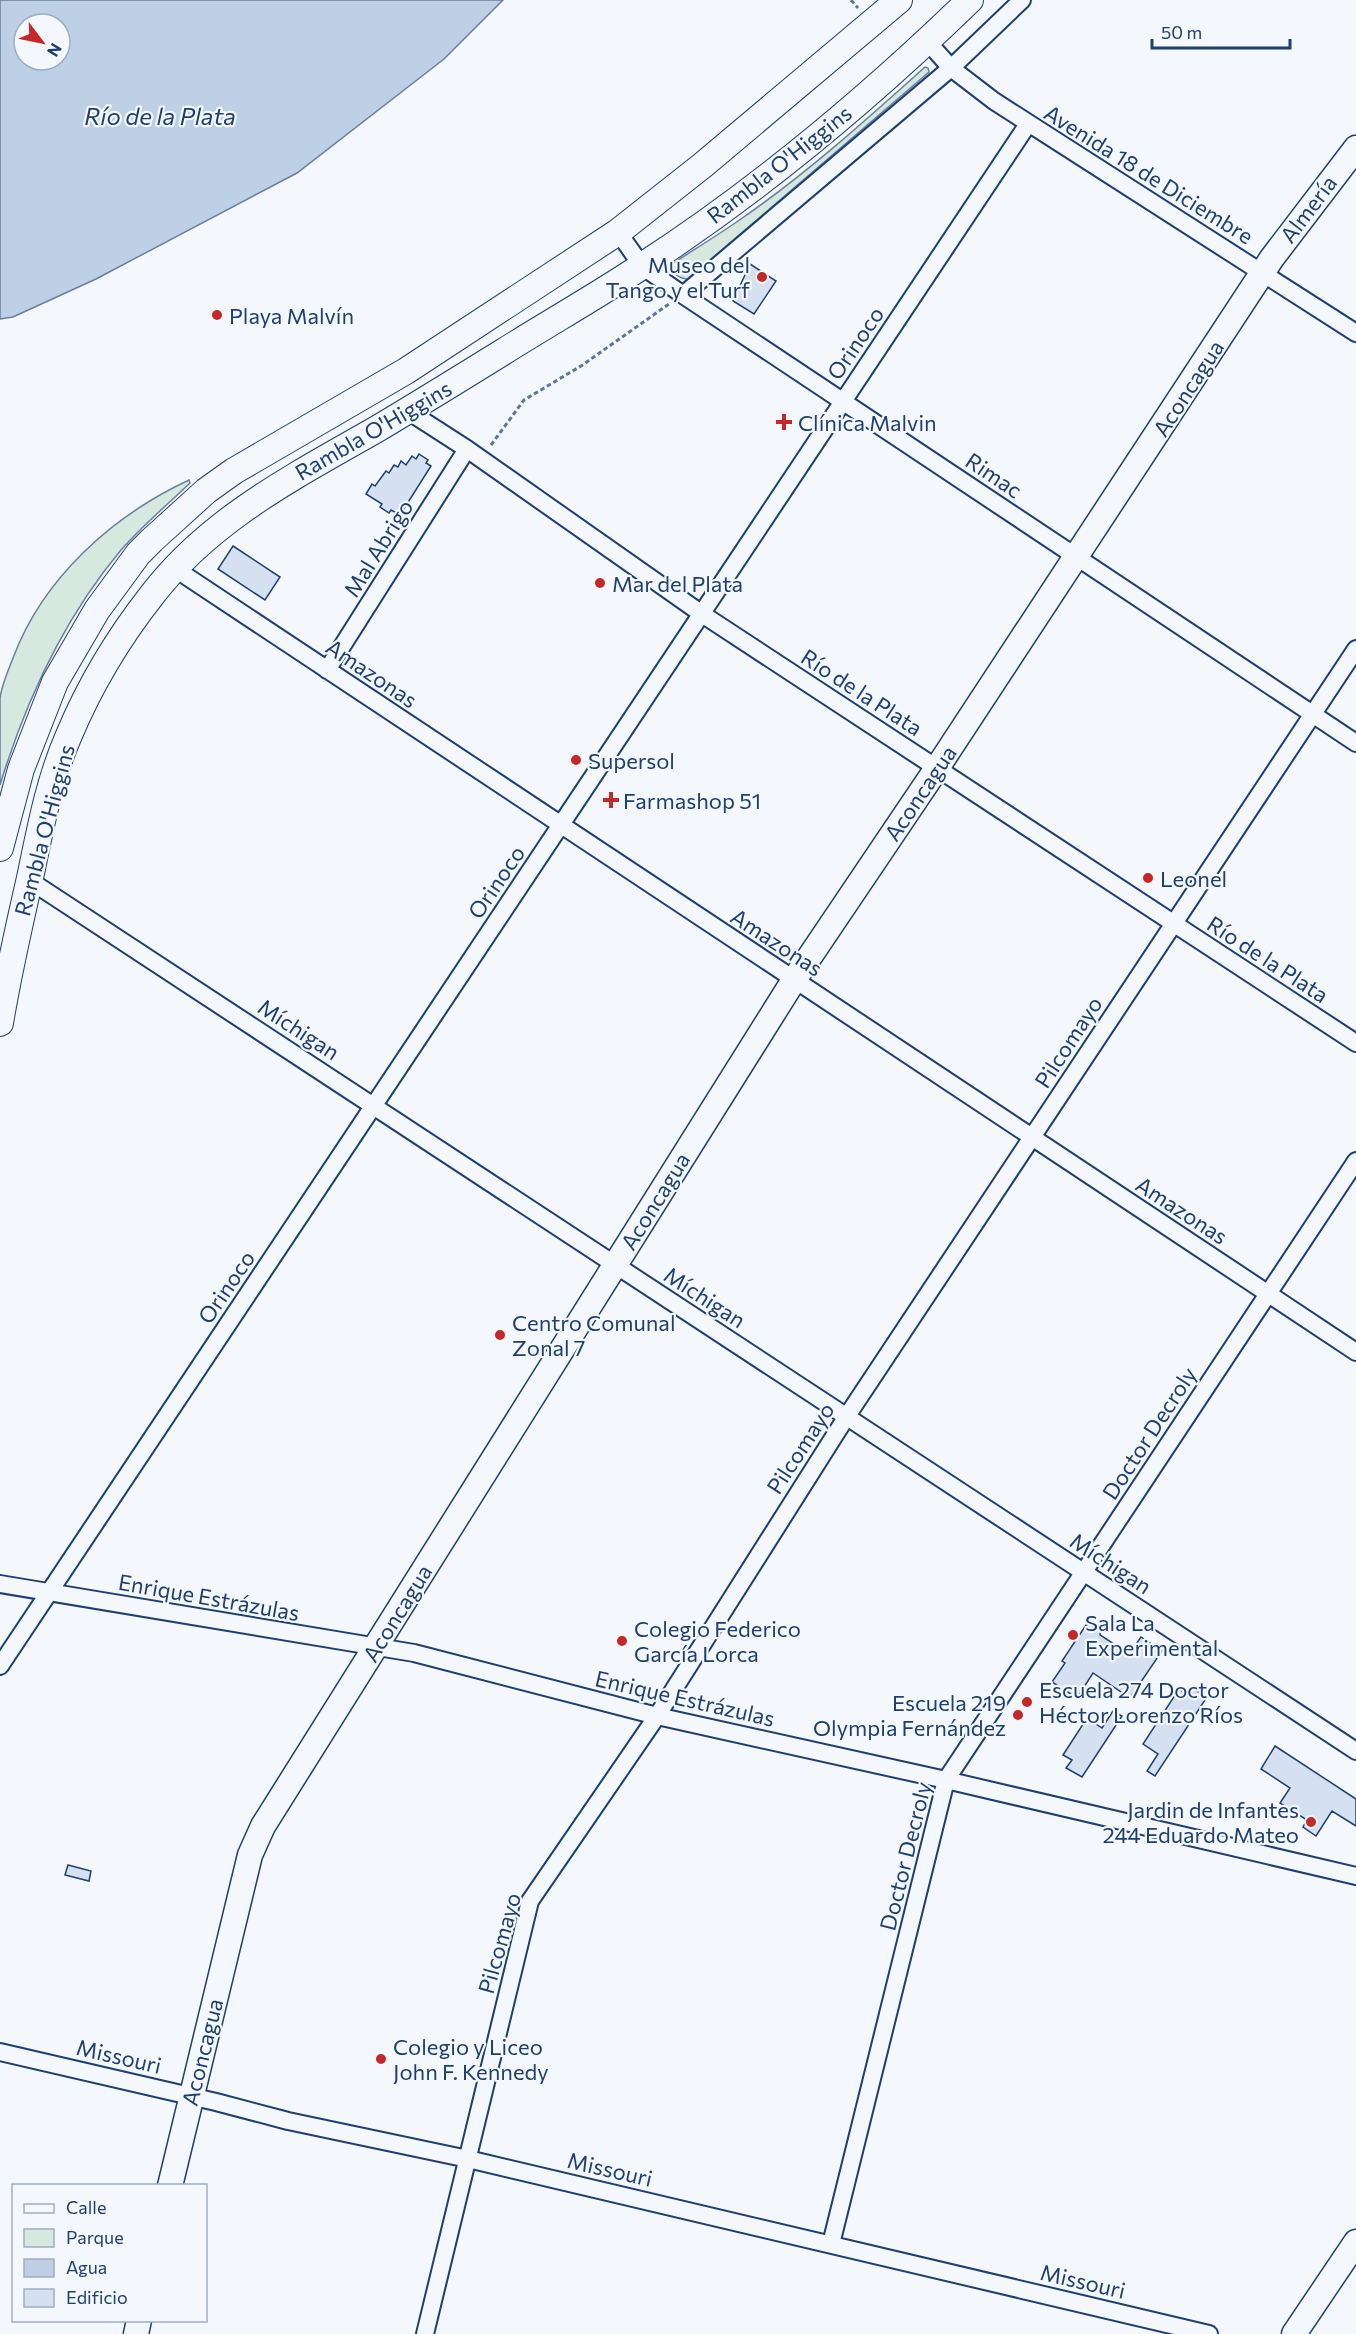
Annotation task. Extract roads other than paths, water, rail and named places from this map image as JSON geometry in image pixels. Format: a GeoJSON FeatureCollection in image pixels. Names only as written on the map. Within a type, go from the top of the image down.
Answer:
{"type":"FeatureCollection","features":[{"type":"Feature","properties":{"kind":"main road","name":"Rambla O'Higgins"},"geometry":{"type":"LineString","coordinates":[[0,848],[21,769],[55,682],[97,610],[138,554],[152,540],[199,497],[234,471],[406,371],[618,232],[702,165],[899,0]]}},
{"type":"Feature","properties":{"kind":"main road","name":"Rambla O'Higgins"},"geometry":{"type":"LineString","coordinates":[[0,1023],[7,980],[45,810],[67,738],[105,663],[150,597],[174,568],[218,527],[284,482],[408,411],[642,266],[764,179],[927,41],[970,0]]}},
{"type":"Feature","properties":{"kind":"street","name":"Rambla O'Higgins"},"geometry":{"type":"LineString","coordinates":[[683,294],[951,68],[1022,0]]}},
{"type":"Feature","properties":{"kind":"street","name":"Avenida 18 de Diciembre"},"geometry":{"type":"LineString","coordinates":[[927,41],[951,68],[994,101],[1356,333]]}},
{"type":"Feature","properties":{"kind":"street","name":"Orinoco"},"geometry":{"type":"LineString","coordinates":[[0,1666],[1028,123]]}},
{"type":"Feature","properties":{"kind":"street","name":"Almería"},"geometry":{"type":"LineString","coordinates":[[1263,273],[1286,237],[1356,148]]}},
{"type":"Feature","properties":{"kind":"street","name":"Rimac"},"geometry":{"type":"LineString","coordinates":[[618,232],[642,266],[1356,743]]}},
{"type":"Feature","properties":{"kind":"street","name":"Aconcagua"},"geometry":{"type":"LineString","coordinates":[[170,2184],[250,1855],[256,1840],[794,980],[937,768],[1263,273]]}},
{"type":"Feature","properties":{"kind":"street","name":"Río de la Plata"},"geometry":{"type":"LineString","coordinates":[[408,411],[467,449],[702,614],[1356,1043]]}},
{"type":"Feature","properties":{"kind":"street","name":"Mal Abrigo"},"geometry":{"type":"LineString","coordinates":[[327,670],[467,449]]}},
{"type":"Feature","properties":{"kind":"street","name":"Amazonas"},"geometry":{"type":"LineString","coordinates":[[174,568],[1356,1352]]}},
{"type":"Feature","properties":{"kind":"street","name":"Pilcomayo"},"geometry":{"type":"LineString","coordinates":[[425,2334],[530,1901],[657,1716],[847,1416],[1356,649]]}},
{"type":"Feature","properties":{"kind":"street","name":"Míchigan"},"geometry":{"type":"LineString","coordinates":[[29,880],[1356,1751]]}},
{"type":"Feature","properties":{"kind":"street","name":"Doctor Decroly"},"geometry":{"type":"LineString","coordinates":[[831,2244],[946,1780],[1356,1161]]}},
{"type":"Feature","properties":{"kind":"street","name":"Enrique Estrázulas"},"geometry":{"type":"LineString","coordinates":[[0,1584],[414,1653],[657,1716],[1356,1875]]}},
{"type":"Feature","properties":{"kind":"street","name":"Missouri"},"geometry":{"type":"LineString","coordinates":[[0,2052],[288,2121],[468,2159],[1209,2334]]}},
{"type":"Feature","properties":{"kind":"street"},"geometry":{"type":"LineString","coordinates":[[1294,2334],[1356,2242]]}},
{"type":"Feature","properties":{"kind":"water","name":"Río de la Plata"},"geometry":{"type":"Polygon","coordinates":[[[0,0],[503,0],[444,59],[297,173],[96,279],[13,317],[0,319],[0,0]]]}},
{"type":"Feature","properties":{"kind":"place","name":"Museo del Tango y el Turf"},"geometry":{"type":"Point","coordinates":[762,277]}},
{"type":"Feature","properties":{"kind":"place","name":"Playa Malvín"},"geometry":{"type":"Point","coordinates":[217,315]}},
{"type":"Feature","properties":{"kind":"place","name":"Clínica Malvin"},"geometry":{"type":"Point","coordinates":[784,422]}},
{"type":"Feature","properties":{"kind":"place","name":"Mar del Plata"},"geometry":{"type":"Point","coordinates":[600,583]}},
{"type":"Feature","properties":{"kind":"place","name":"Supersol"},"geometry":{"type":"Point","coordinates":[576,760]}},
{"type":"Feature","properties":{"kind":"place","name":"Farmashop 51"},"geometry":{"type":"Point","coordinates":[611,800]}},
{"type":"Feature","properties":{"kind":"place","name":"Leonel"},"geometry":{"type":"Point","coordinates":[1148,878]}},
{"type":"Feature","properties":{"kind":"place","name":"Centro Comunal Zonal 7"},"geometry":{"type":"Point","coordinates":[500,1335]}},
{"type":"Feature","properties":{"kind":"place","name":"Sala La Experimental"},"geometry":{"type":"Point","coordinates":[1073,1635]}},
{"type":"Feature","properties":{"kind":"place","name":"Colegio Federico García Lorca"},"geometry":{"type":"Point","coordinates":[622,1641]}},
{"type":"Feature","properties":{"kind":"place","name":"Escuela 274 Doctor Héctor Lorenzo Ríos"},"geometry":{"type":"Point","coordinates":[1027,1702]}},
{"type":"Feature","properties":{"kind":"place","name":"Escuela 219 Olympia Fernández"},"geometry":{"type":"Point","coordinates":[1018,1715]}},
{"type":"Feature","properties":{"kind":"place","name":"Jardin de Infantes 244 Eduardo Mateo"},"geometry":{"type":"Point","coordinates":[1311,1822]}},
{"type":"Feature","properties":{"kind":"place","name":"Colegio y Liceo John F. Kennedy"},"geometry":{"type":"Point","coordinates":[381,2059]}}]}
